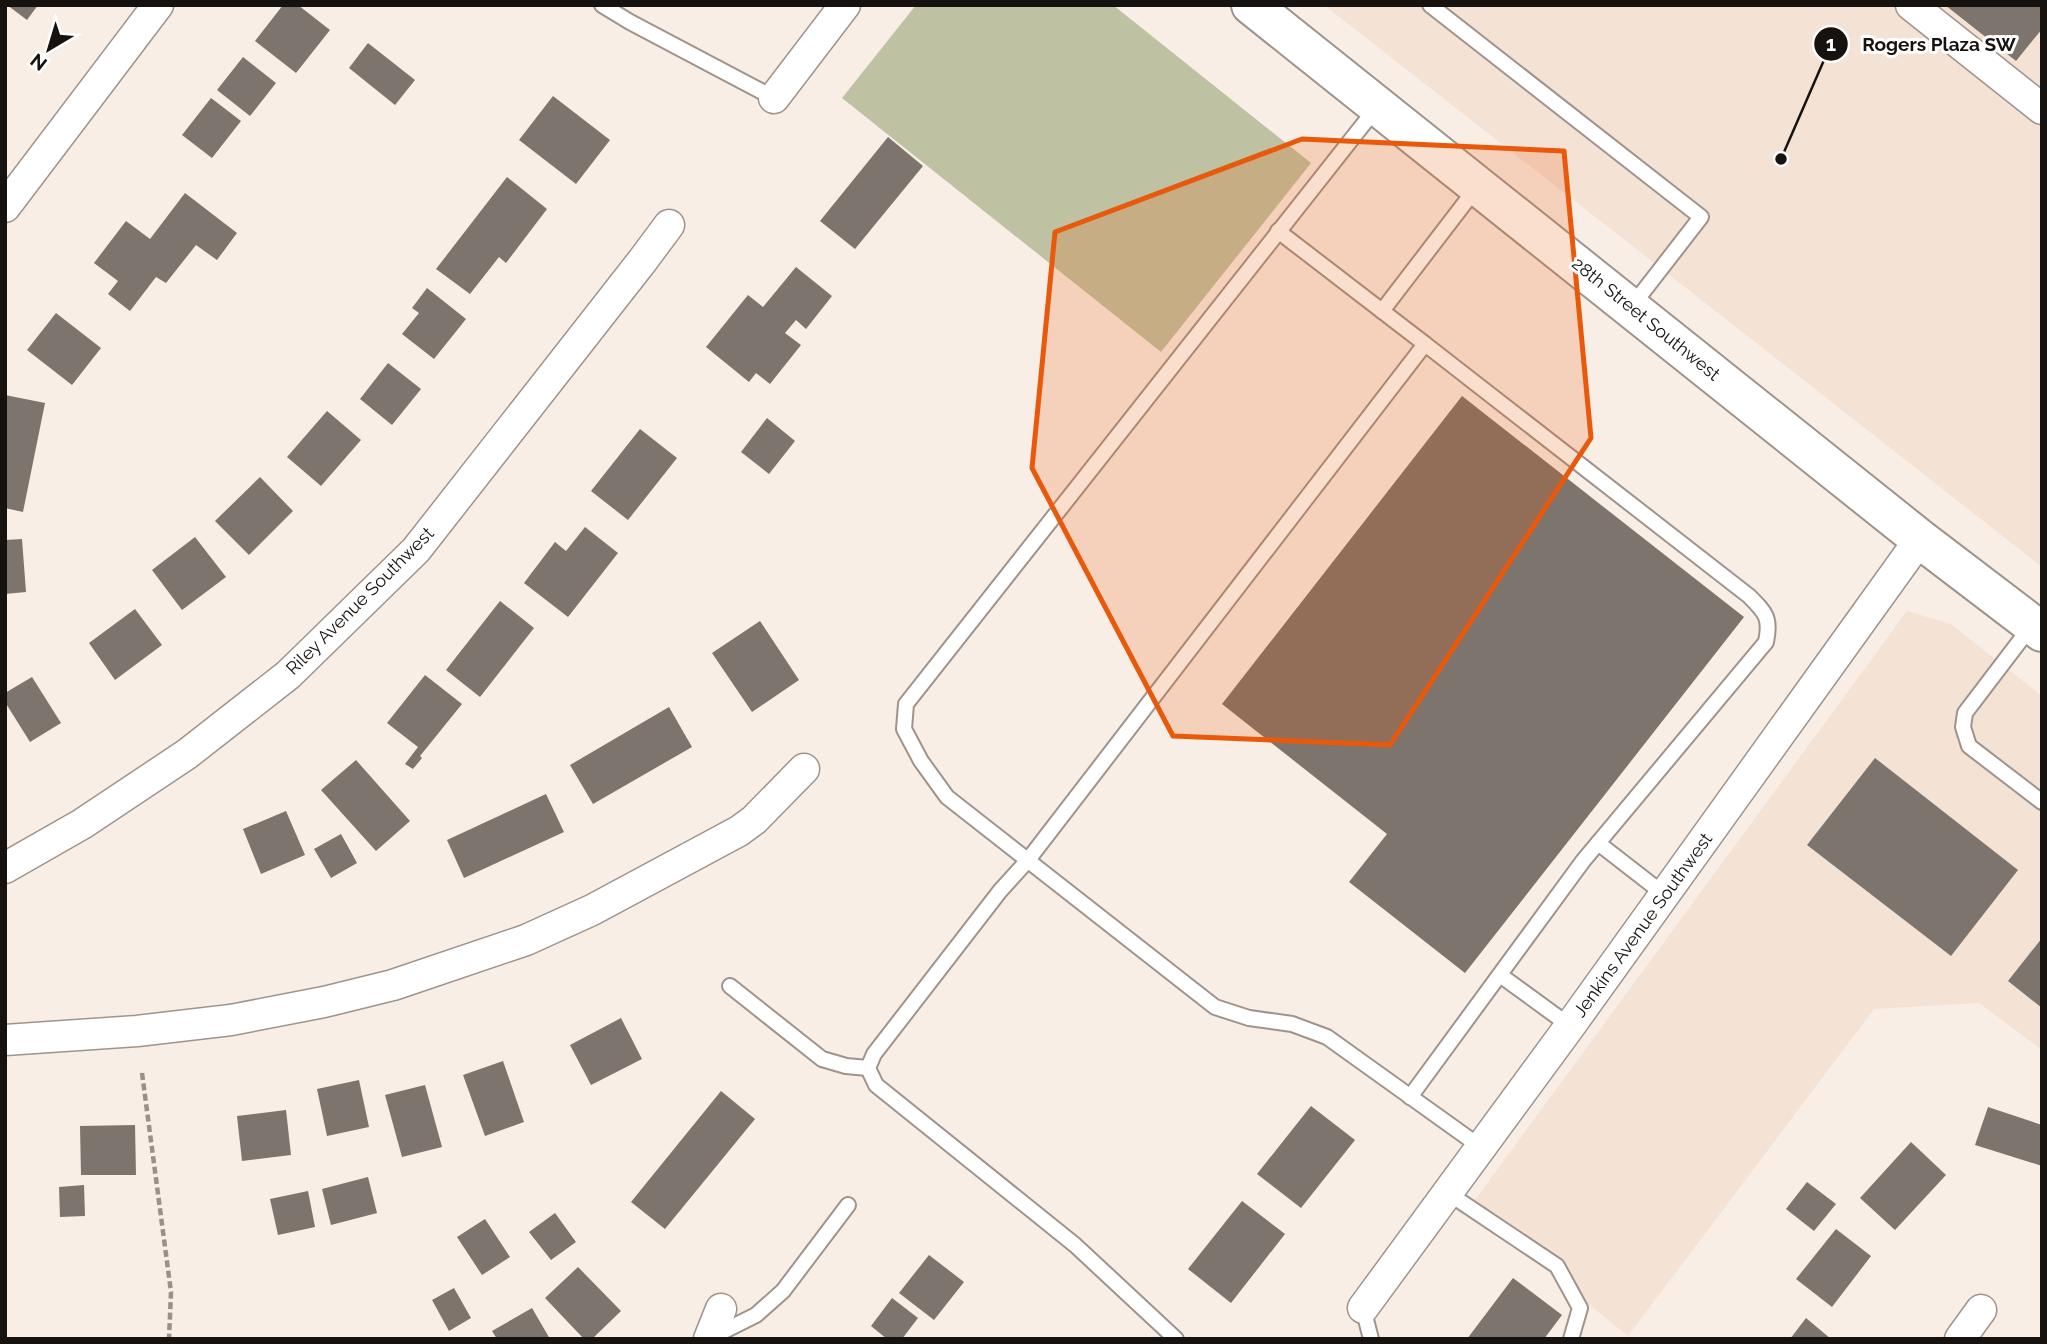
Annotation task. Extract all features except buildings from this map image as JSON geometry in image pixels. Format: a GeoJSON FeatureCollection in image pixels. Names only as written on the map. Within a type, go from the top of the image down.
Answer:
{"type":"FeatureCollection","features":[{"type":"Feature","properties":{"kind":"main road","name":"28th Street Southwest"},"geometry":{"type":"LineString","coordinates":[[1251,5],[1920,539],[2037,628]]}},
{"type":"Feature","properties":{"kind":"street"},"geometry":{"type":"LineString","coordinates":[[5,207],[158,5]]}},
{"type":"Feature","properties":{"kind":"street"},"geometry":{"type":"LineString","coordinates":[[774,98],[845,5]]}},
{"type":"Feature","properties":{"kind":"street"},"geometry":{"type":"LineString","coordinates":[[1911,5],[2042,109]]}},
{"type":"Feature","properties":{"kind":"street","name":"Riley Avenue Southwest"},"geometry":{"type":"LineString","coordinates":[[5,868],[82,824],[187,754],[288,675],[416,550],[669,225]]}},
{"type":"Feature","properties":{"kind":"street","name":"Jenkins Avenue Southwest"},"geometry":{"type":"LineString","coordinates":[[1363,1308],[1482,1148],[1920,539]]}},
{"type":"Feature","properties":{"kind":"street"},"geometry":{"type":"LineString","coordinates":[[5,1040],[137,1031],[245,1018],[393,985],[466,961],[526,940],[592,910],[731,836],[754,820],[804,769]]}},
{"type":"Feature","properties":{"kind":"street"},"geometry":{"type":"LineString","coordinates":[[709,1338],[721,1309]]}},
{"type":"Feature","properties":{"kind":"street"},"geometry":{"type":"LineString","coordinates":[[1960,1339],[1981,1310]]}},
{"type":"Feature","properties":{"kind":"lane"},"geometry":{"type":"LineString","coordinates":[[602,5],[774,98]]}},
{"type":"Feature","properties":{"kind":"lane"},"geometry":{"type":"LineString","coordinates":[[1430,5],[1701,217],[1631,307]]}},
{"type":"Feature","properties":{"kind":"lane"},"geometry":{"type":"LineString","coordinates":[[1377,105],[905,704],[904,729],[921,761],[947,797],[1215,1007],[1249,1018],[1293,1024],[1327,1037],[1482,1148]]}},
{"type":"Feature","properties":{"kind":"lane"},"geometry":{"type":"LineString","coordinates":[[1382,311],[1478,186]]}},
{"type":"Feature","properties":{"kind":"lane"},"geometry":{"type":"LineString","coordinates":[[1278,231],[1749,596],[1763,610],[1770,626],[1766,642],[1598,843],[1410,1097]]}},
{"type":"Feature","properties":{"kind":"lane"},"geometry":{"type":"LineString","coordinates":[[1175,1339],[1075,1245],[876,1085],[868,1069],[874,1054],[1000,891],[1028,860],[1425,344]]}},
{"type":"Feature","properties":{"kind":"lane"},"geometry":{"type":"LineString","coordinates":[[2037,628],[1965,713],[1963,727],[1969,746],[2042,802]]}},
{"type":"Feature","properties":{"kind":"lane"},"geometry":{"type":"LineString","coordinates":[[1598,843],[1665,895]]}},
{"type":"Feature","properties":{"kind":"lane"},"geometry":{"type":"LineString","coordinates":[[1500,975],[1570,1026]]}},
{"type":"Feature","properties":{"kind":"lane"},"geometry":{"type":"LineString","coordinates":[[730,986],[822,1059],[868,1069]]}},
{"type":"Feature","properties":{"kind":"lane"},"geometry":{"type":"LineString","coordinates":[[1448,1193],[1557,1266],[1580,1308],[1571,1339]]}},
{"type":"Feature","properties":{"kind":"lane"},"geometry":{"type":"LineString","coordinates":[[709,1338],[756,1315],[783,1291],[848,1205]]}},
{"type":"Feature","properties":{"kind":"lane"},"geometry":{"type":"LineString","coordinates":[[1363,1308],[1371,1339]]}},
{"type":"Feature","properties":{"kind":"path"},"geometry":{"type":"LineString","coordinates":[[142,1073],[171,1292],[169,1339]]}},
{"type":"Feature","properties":{"kind":"highlighted area"},"geometry":{"type":"Polygon","coordinates":[[[1302,139],[1564,151],[1591,438],[1390,745],[1173,736],[1032,468],[1055,232],[1302,139]]]}},
{"type":"Feature","properties":{"kind":"shaded area"},"geometry":{"type":"Polygon","coordinates":[[[1324,5],[2042,5],[2042,567],[1718,313],[1324,5]]]}},
{"type":"Feature","properties":{"kind":"shaded area"},"geometry":{"type":"Polygon","coordinates":[[[1907,611],[1951,624],[2042,696],[2042,1050],[1979,1003],[1874,1009],[1628,1336],[1469,1208],[1907,611]]]}},
{"type":"Feature","properties":{"kind":"green space"},"geometry":{"type":"Polygon","coordinates":[[[916,5],[1113,5],[1311,163],[1161,352],[842,98],[916,5]]]}},
{"type":"Feature","properties":{"kind":"place","name":"Rogers Plaza SW"},"geometry":{"type":"Point","coordinates":[1781,159]}}]}
